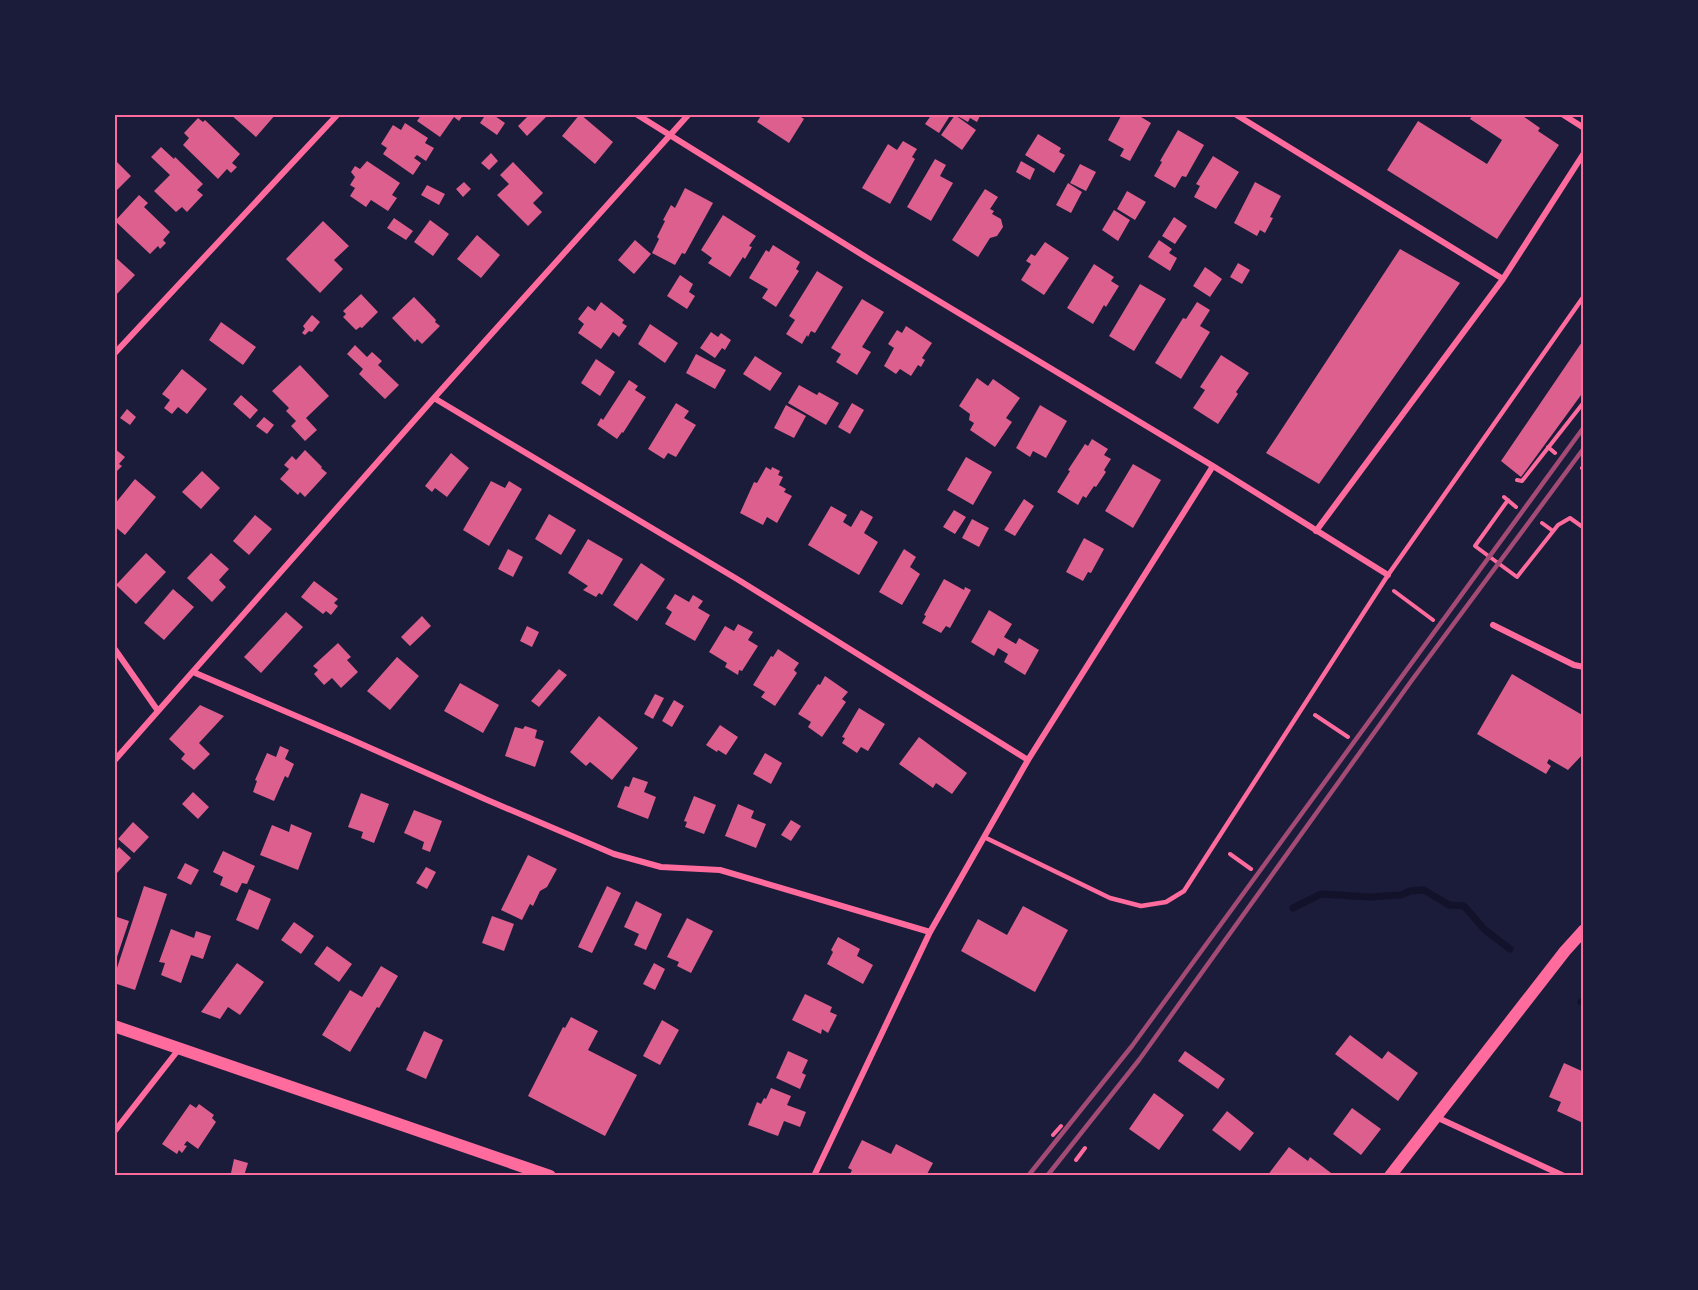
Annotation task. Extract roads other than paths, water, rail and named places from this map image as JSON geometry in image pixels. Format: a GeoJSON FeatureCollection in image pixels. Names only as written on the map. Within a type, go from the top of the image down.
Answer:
{"type":"FeatureCollection","features":[{"type":"Feature","properties":{"kind":"main road"},"geometry":{"type":"LineString","coordinates":[[1390,1176],[1435,1116],[1581,938]]}},
{"type":"Feature","properties":{"kind":"main road"},"geometry":{"type":"LineString","coordinates":[[114,1026],[550,1176]]}},
{"type":"Feature","properties":{"kind":"street"},"geometry":{"type":"LineString","coordinates":[[114,354],[338,114]]}},
{"type":"Feature","properties":{"kind":"street"},"geometry":{"type":"LineString","coordinates":[[636,114],[869,259],[1213,466],[1388,575]]}},
{"type":"Feature","properties":{"kind":"street"},"geometry":{"type":"LineString","coordinates":[[114,761],[434,398],[689,114]]}},
{"type":"Feature","properties":{"kind":"street"},"geometry":{"type":"LineString","coordinates":[[1235,114],[1503,279]]}},
{"type":"Feature","properties":{"kind":"street"},"geometry":{"type":"LineString","coordinates":[[1562,114],[1584,128]]}},
{"type":"Feature","properties":{"kind":"street"},"geometry":{"type":"LineString","coordinates":[[1316,531],[1503,279],[1584,153]]}},
{"type":"Feature","properties":{"kind":"street"},"geometry":{"type":"LineString","coordinates":[[434,398],[737,579],[1028,760]]}},
{"type":"Feature","properties":{"kind":"street"},"geometry":{"type":"LineString","coordinates":[[814,1176],[930,932],[1028,760],[1213,466]]}},
{"type":"Feature","properties":{"kind":"street"},"geometry":{"type":"LineString","coordinates":[[1493,625],[1574,665],[1584,667]]}},
{"type":"Feature","properties":{"kind":"street"},"geometry":{"type":"LineString","coordinates":[[114,648],[158,711]]}},
{"type":"Feature","properties":{"kind":"street"},"geometry":{"type":"LineString","coordinates":[[193,672],[614,854],[661,867],[720,870],[930,932]]}},
{"type":"Feature","properties":{"kind":"street"},"geometry":{"type":"LineString","coordinates":[[114,1132],[179,1050]]}},
{"type":"Feature","properties":{"kind":"street"},"geometry":{"type":"LineString","coordinates":[[1435,1116],[1564,1176]]}},
{"type":"Feature","properties":{"kind":"lane"},"geometry":{"type":"LineString","coordinates":[[984,837],[1110,898],[1141,906],[1166,902],[1184,891],[1388,575],[1584,296]]}},
{"type":"Feature","properties":{"kind":"waterway"},"geometry":{"type":"LineString","coordinates":[[1293,908],[1321,894],[1371,897],[1401,895],[1410,891],[1424,890],[1449,905],[1464,906],[1485,930],[1510,949]]}},
{"type":"Feature","properties":{"kind":"railway"},"geometry":{"type":"LineString","coordinates":[[1028,1176],[1132,1046],[1584,427]]}},
{"type":"Feature","properties":{"kind":"railway"},"geometry":{"type":"LineString","coordinates":[[1047,1176],[1139,1060],[1412,680],[1584,448]]}}]}
